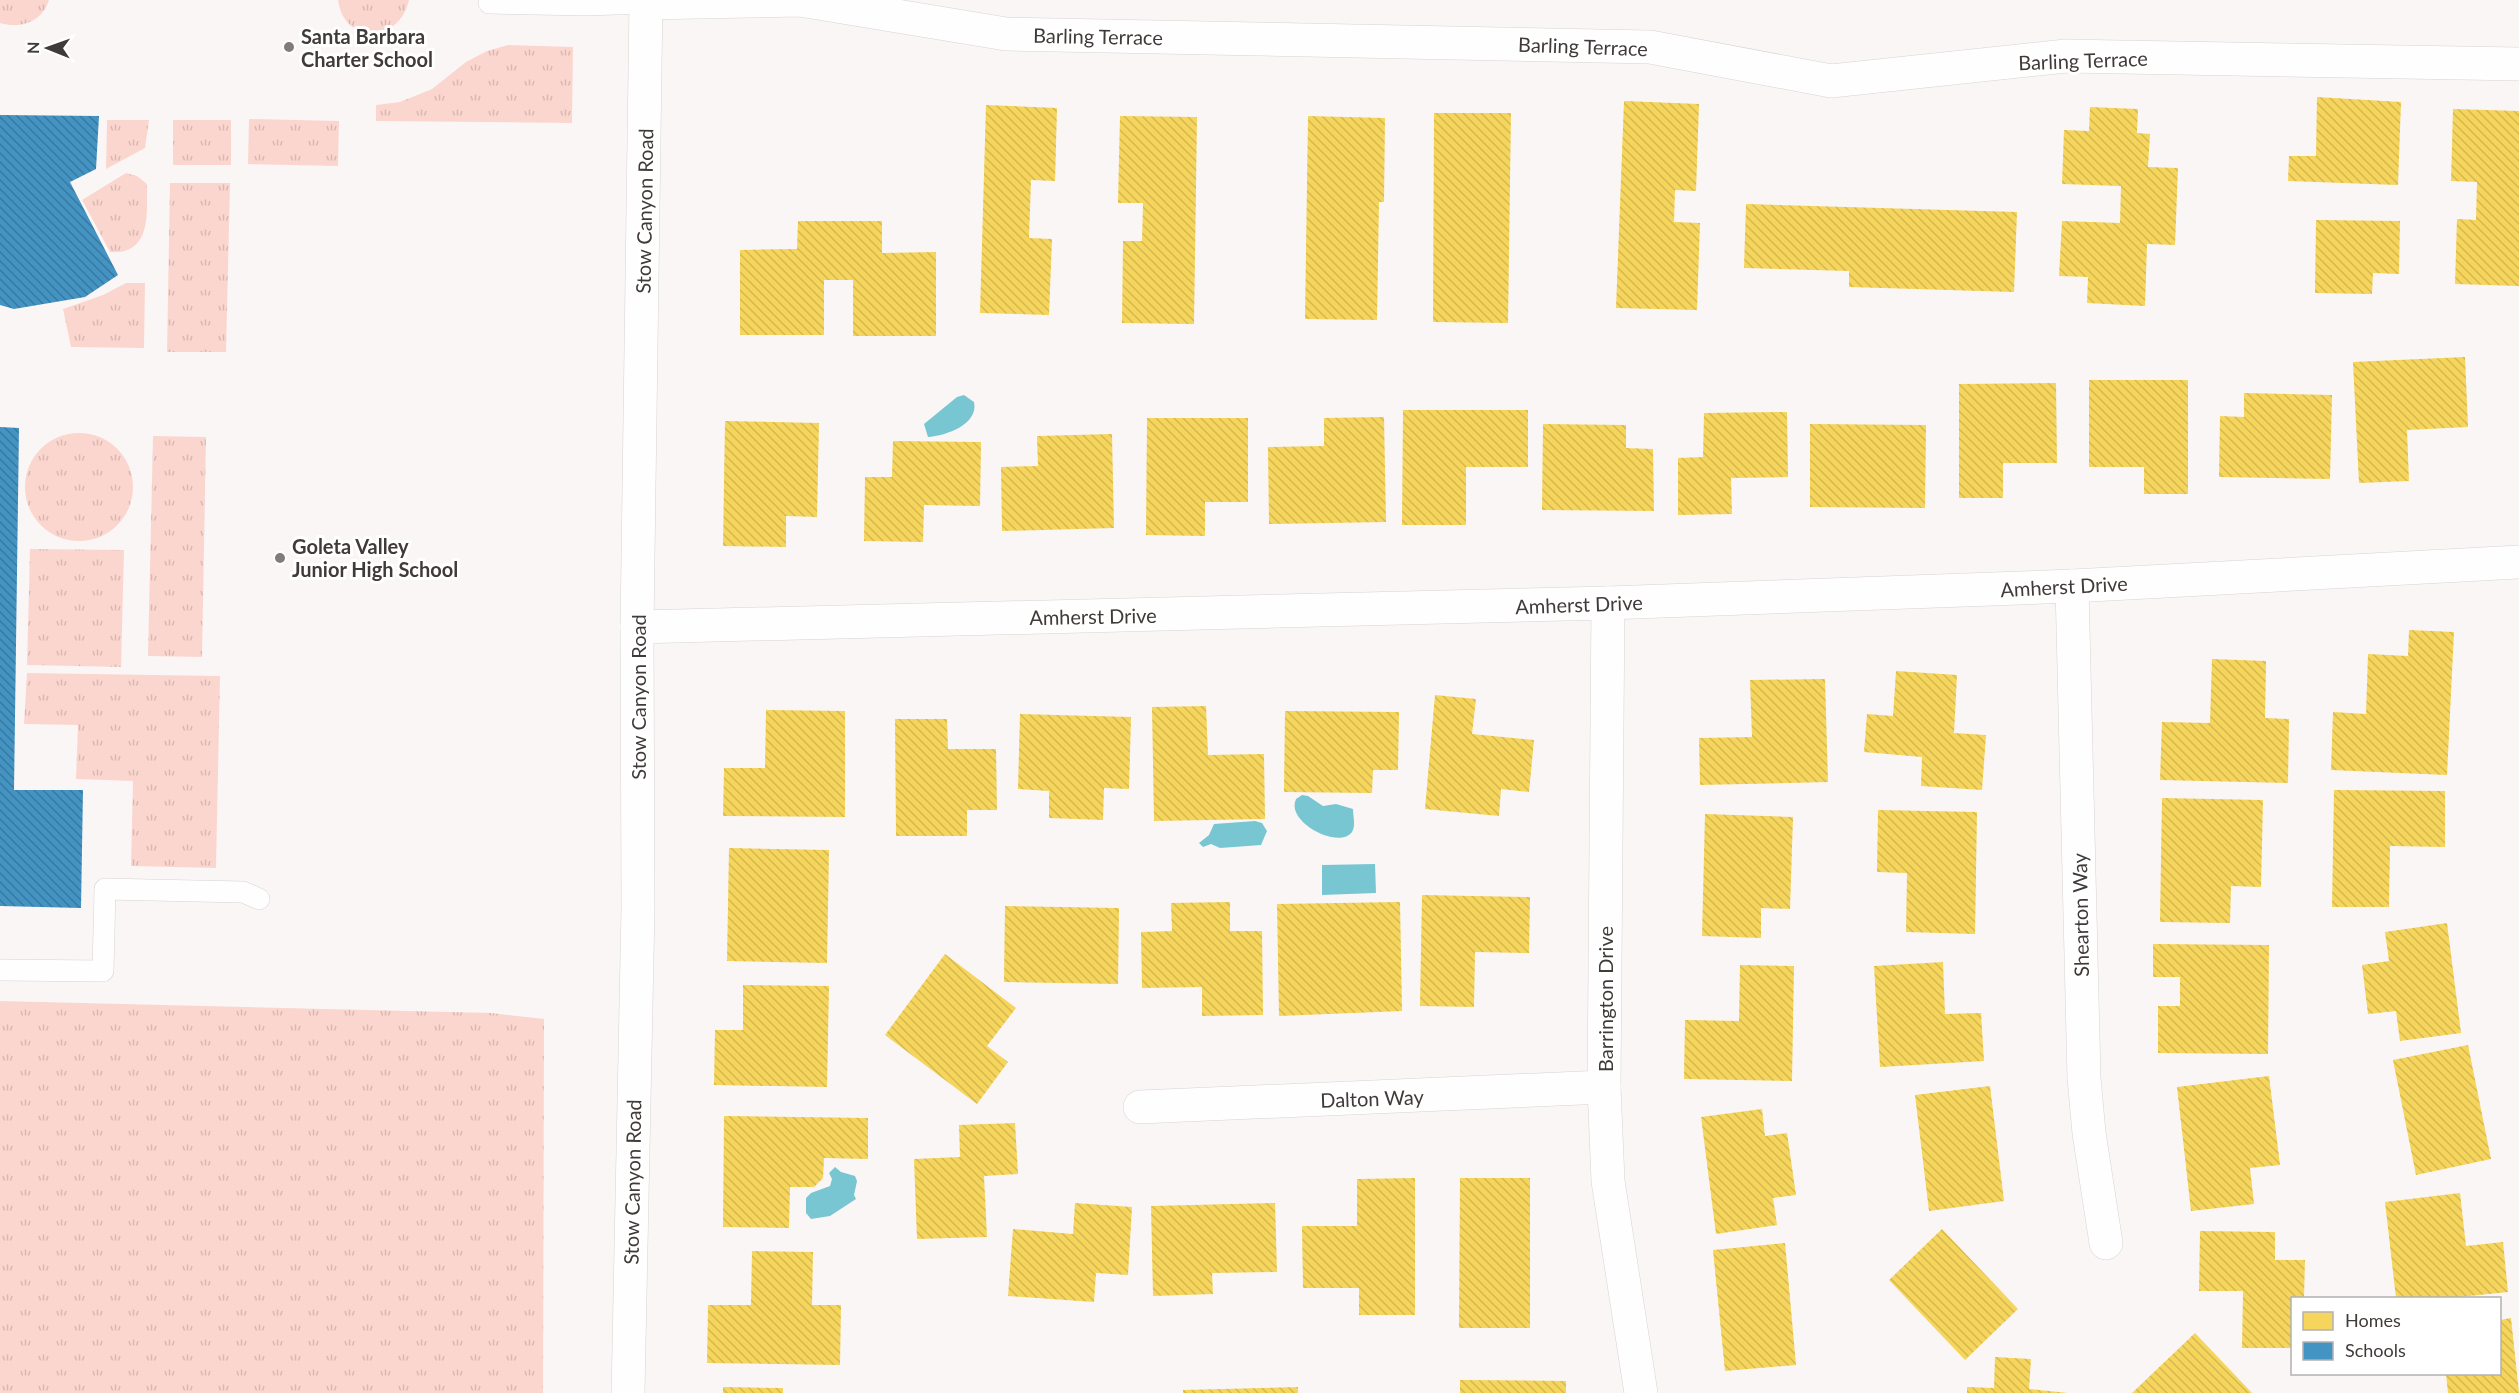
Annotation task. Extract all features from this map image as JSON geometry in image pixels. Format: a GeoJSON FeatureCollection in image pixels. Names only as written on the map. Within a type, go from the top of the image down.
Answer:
{"type":"FeatureCollection","features":[{"type":"Feature","properties":{"kind":"street","name":"Barling Terrace"},"geometry":{"type":"LineString","coordinates":[[646,2],[800,0],[1006,34],[1650,47],[1831,81],[2066,56],[2519,63]]}},
{"type":"Feature","properties":{"kind":"street","name":"Stow Canyon Road"},"geometry":{"type":"LineString","coordinates":[[628,1393],[638,908],[638,627],[646,2]]}},
{"type":"Feature","properties":{"kind":"street","name":"Amherst Drive"},"geometry":{"type":"LineString","coordinates":[[638,627],[1608,603],[2072,586],[2519,562]]}},
{"type":"Feature","properties":{"kind":"street","name":"Shearton Way"},"geometry":{"type":"LineString","coordinates":[[2072,586],[2084,1078],[2089,1133],[2106,1243]]}},
{"type":"Feature","properties":{"kind":"street","name":"Barrington Drive"},"geometry":{"type":"LineString","coordinates":[[1608,603],[1605,1088],[1608,1181],[1641,1393]]}},
{"type":"Feature","properties":{"kind":"street","name":"Dalton Way"},"geometry":{"type":"LineString","coordinates":[[1140,1107],[1605,1088]]}},
{"type":"Feature","properties":{"kind":"lane"},"geometry":{"type":"LineString","coordinates":[[489,3],[586,6],[646,2]]}},
{"type":"Feature","properties":{"kind":"lane"},"geometry":{"type":"LineString","coordinates":[[0,970],[103,971],[105,888],[243,892],[259,899]]}},
{"type":"Feature","properties":{"kind":"green space"},"geometry":{"type":"Polygon","coordinates":[[[0,0],[49,0],[46,8],[36,19],[23,24],[8,25],[0,23],[0,0]]]}},
{"type":"Feature","properties":{"kind":"green space"},"geometry":{"type":"Polygon","coordinates":[[[338,0],[409,0],[395,25],[384,31],[372,33],[360,31],[350,25],[342,15],[338,0]]]}},
{"type":"Feature","properties":{"kind":"green space"},"geometry":{"type":"Polygon","coordinates":[[[508,45],[573,47],[572,123],[376,121],[376,105],[400,102],[432,89],[466,62],[487,51],[508,45]]]}},
{"type":"Feature","properties":{"kind":"green space"},"geometry":{"type":"Polygon","coordinates":[[[249,119],[339,121],[338,166],[248,164],[249,119]]]}},
{"type":"Feature","properties":{"kind":"green space"},"geometry":{"type":"Polygon","coordinates":[[[107,120],[149,120],[145,148],[106,169],[107,120]]]}},
{"type":"Feature","properties":{"kind":"green space"},"geometry":{"type":"Polygon","coordinates":[[[173,120],[231,120],[231,165],[173,165],[173,120]]]}},
{"type":"Feature","properties":{"kind":"green space"},"geometry":{"type":"Polygon","coordinates":[[[126,173],[137,176],[147,184],[144,230],[134,247],[124,251],[110,252],[82,200],[126,173]]]}},
{"type":"Feature","properties":{"kind":"green space"},"geometry":{"type":"Polygon","coordinates":[[[170,183],[230,183],[226,352],[167,352],[170,183]]]}},
{"type":"Feature","properties":{"kind":"green space"},"geometry":{"type":"Polygon","coordinates":[[[126,283],[145,283],[144,348],[71,347],[63,309],[103,295],[126,283]]]}},
{"type":"Feature","properties":{"kind":"green space"},"geometry":{"type":"Polygon","coordinates":[[[79,433],[89,434],[109,442],[117,449],[124,457],[132,477],[132,497],[124,517],[117,525],[109,532],[89,540],[79,541],[69,540],[49,532],[41,525],[34,517],[26,497],[25,487],[26,477],[34,457],[41,449],[49,442],[69,434],[79,433]]]}},
{"type":"Feature","properties":{"kind":"green space"},"geometry":{"type":"Polygon","coordinates":[[[153,436],[206,437],[202,657],[148,656],[153,436]]]}},
{"type":"Feature","properties":{"kind":"green space"},"geometry":{"type":"Polygon","coordinates":[[[30,549],[124,550],[121,667],[27,665],[30,549]]]}},
{"type":"Feature","properties":{"kind":"green space"},"geometry":{"type":"Polygon","coordinates":[[[27,673],[220,676],[216,868],[131,866],[133,781],[76,779],[78,725],[24,724],[27,673]]]}},
{"type":"Feature","properties":{"kind":"green space"},"geometry":{"type":"Polygon","coordinates":[[[0,1001],[491,1013],[544,1019],[543,1393],[0,1393],[0,1001]]]}},
{"type":"Feature","properties":{"kind":"water"},"geometry":{"type":"Polygon","coordinates":[[[964,395],[974,402],[971,417],[952,431],[928,437],[924,424],[957,397],[964,395]]]}},
{"type":"Feature","properties":{"kind":"water"},"geometry":{"type":"Polygon","coordinates":[[[1302,795],[1308,796],[1323,806],[1336,804],[1353,809],[1352,832],[1345,837],[1336,838],[1326,836],[1305,824],[1295,808],[1296,799],[1302,795]]]}},
{"type":"Feature","properties":{"kind":"water"},"geometry":{"type":"Polygon","coordinates":[[[1255,821],[1262,823],[1267,831],[1261,845],[1220,848],[1211,844],[1203,847],[1199,843],[1209,835],[1214,824],[1255,821]]]}},
{"type":"Feature","properties":{"kind":"water"},"geometry":{"type":"Polygon","coordinates":[[[1375,864],[1376,893],[1322,895],[1322,865],[1375,864]]]}},
{"type":"Feature","properties":{"kind":"water"},"geometry":{"type":"Polygon","coordinates":[[[835,1167],[841,1172],[855,1176],[857,1181],[854,1195],[856,1199],[830,1216],[811,1219],[806,1213],[806,1198],[811,1193],[830,1186],[832,1179],[829,1173],[835,1167]]]}},
{"type":"Feature","properties":{"kind":"building: Homes"},"geometry":{"type":"Polygon","coordinates":[[[2317,97],[2401,102],[2398,185],[2288,181],[2289,156],[2316,156],[2317,97]]]}},
{"type":"Feature","properties":{"kind":"building: Homes"},"geometry":{"type":"Polygon","coordinates":[[[1624,101],[1699,104],[1696,191],[1675,190],[1674,222],[1700,223],[1697,310],[1616,308],[1624,101]]]}},
{"type":"Feature","properties":{"kind":"building: Homes"},"geometry":{"type":"Polygon","coordinates":[[[986,105],[1057,108],[1055,181],[1031,180],[1029,238],[1052,239],[1049,315],[980,313],[986,105]]]}},
{"type":"Feature","properties":{"kind":"building: Homes"},"geometry":{"type":"Polygon","coordinates":[[[2090,107],[2138,109],[2137,133],[2150,134],[2148,167],[2178,168],[2175,245],[2147,244],[2145,306],[2087,303],[2088,277],[2059,276],[2062,221],[2120,223],[2121,186],[2062,184],[2064,130],[2089,131],[2090,107]]]}},
{"type":"Feature","properties":{"kind":"building: Homes"},"geometry":{"type":"Polygon","coordinates":[[[2453,109],[2519,111],[2519,286],[2455,284],[2457,219],[2476,220],[2477,182],[2451,181],[2453,109]]]}},
{"type":"Feature","properties":{"kind":"building: Homes"},"geometry":{"type":"Polygon","coordinates":[[[1434,113],[1511,113],[1508,323],[1433,322],[1434,113]]]}},
{"type":"Feature","properties":{"kind":"building: Homes"},"geometry":{"type":"Polygon","coordinates":[[[1120,116],[1197,117],[1194,324],[1122,323],[1123,241],[1142,241],[1143,203],[1118,203],[1120,116]]]}},
{"type":"Feature","properties":{"kind":"building: Homes"},"geometry":{"type":"Polygon","coordinates":[[[1308,116],[1385,118],[1384,202],[1379,202],[1377,320],[1305,319],[1308,116]]]}},
{"type":"Feature","properties":{"kind":"building: Homes"},"geometry":{"type":"Polygon","coordinates":[[[1746,204],[2017,212],[2014,292],[1849,287],[1849,271],[1744,268],[1746,204]]]}},
{"type":"Feature","properties":{"kind":"building: Homes"},"geometry":{"type":"Polygon","coordinates":[[[2316,220],[2400,221],[2399,274],[2373,273],[2372,294],[2315,293],[2316,220]]]}},
{"type":"Feature","properties":{"kind":"building: Homes"},"geometry":{"type":"Polygon","coordinates":[[[798,221],[882,221],[882,253],[936,252],[936,336],[853,336],[853,280],[824,280],[824,335],[740,335],[740,250],[797,249],[798,221]]]}},
{"type":"Feature","properties":{"kind":"building: Homes"},"geometry":{"type":"Polygon","coordinates":[[[2465,357],[2468,427],[2407,430],[2409,481],[2359,483],[2353,362],[2465,357]]]}},
{"type":"Feature","properties":{"kind":"building: Homes"},"geometry":{"type":"Polygon","coordinates":[[[2089,380],[2188,380],[2188,494],[2144,494],[2144,467],[2089,467],[2089,380]]]}},
{"type":"Feature","properties":{"kind":"building: Homes"},"geometry":{"type":"Polygon","coordinates":[[[2056,383],[2057,463],[2003,463],[2003,498],[1959,498],[1959,384],[2056,383]]]}},
{"type":"Feature","properties":{"kind":"building: Homes"},"geometry":{"type":"Polygon","coordinates":[[[2244,393],[2332,395],[2330,479],[2219,477],[2220,416],[2244,417],[2244,393]]]}},
{"type":"Feature","properties":{"kind":"building: Homes"},"geometry":{"type":"Polygon","coordinates":[[[1403,410],[1528,410],[1528,467],[1466,467],[1466,525],[1402,525],[1403,410]]]}},
{"type":"Feature","properties":{"kind":"building: Homes"},"geometry":{"type":"Polygon","coordinates":[[[1787,412],[1788,477],[1731,478],[1732,514],[1678,515],[1678,458],[1703,457],[1704,413],[1787,412]]]}},
{"type":"Feature","properties":{"kind":"building: Homes"},"geometry":{"type":"Polygon","coordinates":[[[1384,417],[1386,522],[1269,524],[1268,447],[1324,446],[1324,418],[1384,417]]]}},
{"type":"Feature","properties":{"kind":"building: Homes"},"geometry":{"type":"Polygon","coordinates":[[[1147,418],[1248,418],[1248,502],[1205,502],[1205,536],[1146,535],[1147,418]]]}},
{"type":"Feature","properties":{"kind":"building: Homes"},"geometry":{"type":"Polygon","coordinates":[[[725,421],[819,423],[817,517],[786,516],[786,547],[723,546],[725,421]]]}},
{"type":"Feature","properties":{"kind":"building: Homes"},"geometry":{"type":"Polygon","coordinates":[[[1543,424],[1626,425],[1626,448],[1653,449],[1654,511],[1542,510],[1543,424]]]}},
{"type":"Feature","properties":{"kind":"building: Homes"},"geometry":{"type":"Polygon","coordinates":[[[1810,424],[1926,425],[1925,508],[1810,507],[1810,424]]]}},
{"type":"Feature","properties":{"kind":"building: Homes"},"geometry":{"type":"Polygon","coordinates":[[[1112,434],[1114,528],[1002,531],[1001,467],[1038,466],[1037,436],[1112,434]]]}},
{"type":"Feature","properties":{"kind":"building: Homes"},"geometry":{"type":"Polygon","coordinates":[[[893,441],[981,442],[980,506],[924,505],[923,542],[864,541],[865,477],[892,477],[893,441]]]}},
{"type":"Feature","properties":{"kind":"building: Homes"},"geometry":{"type":"Polygon","coordinates":[[[2409,630],[2454,632],[2447,775],[2331,770],[2333,712],[2366,714],[2368,654],[2408,656],[2409,630]]]}},
{"type":"Feature","properties":{"kind":"building: Homes"},"geometry":{"type":"Polygon","coordinates":[[[2212,659],[2266,661],[2265,718],[2289,719],[2288,783],[2160,780],[2162,722],[2210,723],[2212,659]]]}},
{"type":"Feature","properties":{"kind":"building: Homes"},"geometry":{"type":"Polygon","coordinates":[[[1896,671],[1957,675],[1954,733],[1986,735],[1982,790],[1921,786],[1922,757],[1864,752],[1867,714],[1893,716],[1896,671]]]}},
{"type":"Feature","properties":{"kind":"building: Homes"},"geometry":{"type":"Polygon","coordinates":[[[1825,679],[1828,782],[1700,785],[1699,738],[1752,737],[1750,680],[1825,679]]]}},
{"type":"Feature","properties":{"kind":"building: Homes"},"geometry":{"type":"Polygon","coordinates":[[[1435,695],[1476,699],[1472,734],[1534,740],[1529,792],[1501,789],[1499,816],[1425,809],[1435,695]]]}},
{"type":"Feature","properties":{"kind":"building: Homes"},"geometry":{"type":"Polygon","coordinates":[[[1206,706],[1208,755],[1264,754],[1265,819],[1154,821],[1152,707],[1206,706]]]}},
{"type":"Feature","properties":{"kind":"building: Homes"},"geometry":{"type":"Polygon","coordinates":[[[766,710],[845,711],[845,817],[723,816],[724,768],[765,768],[766,710]]]}},
{"type":"Feature","properties":{"kind":"building: Homes"},"geometry":{"type":"Polygon","coordinates":[[[1285,711],[1399,712],[1398,770],[1373,770],[1372,793],[1284,792],[1285,711]]]}},
{"type":"Feature","properties":{"kind":"building: Homes"},"geometry":{"type":"Polygon","coordinates":[[[1020,714],[1131,717],[1129,789],[1104,788],[1103,820],[1049,818],[1049,791],[1018,789],[1020,714]]]}},
{"type":"Feature","properties":{"kind":"building: Homes"},"geometry":{"type":"Polygon","coordinates":[[[895,719],[947,719],[948,749],[996,749],[997,810],[967,810],[967,836],[896,836],[895,719]]]}},
{"type":"Feature","properties":{"kind":"building: Homes"},"geometry":{"type":"Polygon","coordinates":[[[2334,790],[2445,791],[2445,847],[2390,846],[2389,907],[2332,907],[2334,790]]]}},
{"type":"Feature","properties":{"kind":"building: Homes"},"geometry":{"type":"Polygon","coordinates":[[[2162,798],[2263,800],[2261,887],[2231,886],[2230,923],[2160,922],[2162,798]]]}},
{"type":"Feature","properties":{"kind":"building: Homes"},"geometry":{"type":"Polygon","coordinates":[[[1878,810],[1977,812],[1975,934],[1906,932],[1907,873],[1877,872],[1878,810]]]}},
{"type":"Feature","properties":{"kind":"building: Homes"},"geometry":{"type":"Polygon","coordinates":[[[1705,814],[1793,817],[1790,909],[1761,908],[1761,938],[1702,936],[1705,814]]]}},
{"type":"Feature","properties":{"kind":"building: Homes"},"geometry":{"type":"Polygon","coordinates":[[[729,848],[829,850],[827,963],[727,961],[729,848]]]}},
{"type":"Feature","properties":{"kind":"building: Homes"},"geometry":{"type":"Polygon","coordinates":[[[1422,895],[1530,897],[1529,953],[1475,952],[1474,1007],[1420,1006],[1422,895]]]}},
{"type":"Feature","properties":{"kind":"building: Homes"},"geometry":{"type":"Polygon","coordinates":[[[1230,902],[1230,931],[1262,931],[1263,1015],[1202,1016],[1202,987],[1142,988],[1141,932],[1172,931],[1171,903],[1230,902]]]}},
{"type":"Feature","properties":{"kind":"building: Homes"},"geometry":{"type":"Polygon","coordinates":[[[1400,902],[1402,1011],[1279,1016],[1277,904],[1400,902]]]}},
{"type":"Feature","properties":{"kind":"building: Homes"},"geometry":{"type":"Polygon","coordinates":[[[1005,906],[1119,908],[1118,984],[1004,982],[1005,906]]]}},
{"type":"Feature","properties":{"kind":"building: Homes"},"geometry":{"type":"Polygon","coordinates":[[[2447,923],[2461,1033],[2400,1041],[2396,1011],[2368,1014],[2362,965],[2389,961],[2385,932],[2447,923]]]}},
{"type":"Feature","properties":{"kind":"building: Homes"},"geometry":{"type":"Polygon","coordinates":[[[2153,944],[2269,945],[2268,1054],[2158,1053],[2158,1006],[2180,1006],[2180,977],[2153,977],[2153,944]]]}},
{"type":"Feature","properties":{"kind":"building: Homes"},"geometry":{"type":"Polygon","coordinates":[[[945,954],[1016,1008],[987,1046],[1008,1062],[977,1104],[885,1035],[945,954]]]}},
{"type":"Feature","properties":{"kind":"building: Homes"},"geometry":{"type":"Polygon","coordinates":[[[1943,962],[1945,1014],[1981,1013],[1984,1061],[1880,1067],[1874,966],[1943,962]]]}},
{"type":"Feature","properties":{"kind":"building: Homes"},"geometry":{"type":"Polygon","coordinates":[[[1740,965],[1794,966],[1792,1081],[1684,1079],[1685,1020],[1739,1021],[1740,965]]]}},
{"type":"Feature","properties":{"kind":"building: Homes"},"geometry":{"type":"Polygon","coordinates":[[[743,985],[829,986],[827,1087],[714,1085],[715,1030],[743,1030],[743,985]]]}},
{"type":"Feature","properties":{"kind":"building: Homes"},"geometry":{"type":"Polygon","coordinates":[[[2468,1045],[2491,1159],[2416,1175],[2393,1060],[2468,1045]]]}},
{"type":"Feature","properties":{"kind":"building: Homes"},"geometry":{"type":"Polygon","coordinates":[[[2269,1076],[2280,1165],[2250,1168],[2254,1204],[2191,1211],[2177,1087],[2269,1076]]]}},
{"type":"Feature","properties":{"kind":"building: Homes"},"geometry":{"type":"Polygon","coordinates":[[[1990,1086],[2004,1201],[1929,1211],[1915,1095],[1990,1086]]]}},
{"type":"Feature","properties":{"kind":"building: Homes"},"geometry":{"type":"Polygon","coordinates":[[[1762,1109],[1765,1136],[1787,1133],[1796,1195],[1773,1198],[1777,1225],[1716,1234],[1701,1117],[1762,1109]]]}},
{"type":"Feature","properties":{"kind":"building: Homes"},"geometry":{"type":"Polygon","coordinates":[[[724,1116],[868,1118],[868,1159],[824,1158],[823,1178],[814,1187],[790,1187],[789,1228],[723,1227],[724,1116]]]}},
{"type":"Feature","properties":{"kind":"building: Homes"},"geometry":{"type":"Polygon","coordinates":[[[1015,1123],[1018,1174],[984,1176],[987,1237],[917,1239],[914,1159],[960,1157],[959,1125],[1015,1123]]]}},
{"type":"Feature","properties":{"kind":"building: Homes"},"geometry":{"type":"Polygon","coordinates":[[[1415,1178],[1415,1315],[1359,1315],[1359,1288],[1303,1288],[1302,1226],[1357,1226],[1357,1179],[1415,1178]]]}},
{"type":"Feature","properties":{"kind":"building: Homes"},"geometry":{"type":"Polygon","coordinates":[[[1460,1178],[1530,1178],[1530,1328],[1459,1328],[1460,1178]]]}},
{"type":"Feature","properties":{"kind":"building: Homes"},"geometry":{"type":"Polygon","coordinates":[[[2460,1193],[2466,1246],[2503,1242],[2508,1292],[2460,1297],[2396,1297],[2385,1202],[2460,1193]]]}},
{"type":"Feature","properties":{"kind":"building: Homes"},"geometry":{"type":"Polygon","coordinates":[[[1075,1203],[1132,1207],[1128,1275],[1096,1273],[1094,1302],[1008,1296],[1013,1229],[1073,1234],[1075,1203]]]}},
{"type":"Feature","properties":{"kind":"building: Homes"},"geometry":{"type":"Polygon","coordinates":[[[1275,1203],[1277,1272],[1212,1273],[1213,1294],[1153,1296],[1151,1206],[1275,1203]]]}},
{"type":"Feature","properties":{"kind":"building: Homes"},"geometry":{"type":"Polygon","coordinates":[[[1942,1229],[2018,1309],[1965,1360],[1889,1280],[1942,1229]]]}},
{"type":"Feature","properties":{"kind":"building: Homes"},"geometry":{"type":"Polygon","coordinates":[[[2200,1231],[2275,1232],[2275,1260],[2305,1260],[2304,1297],[2291,1297],[2291,1348],[2242,1348],[2243,1291],[2199,1291],[2200,1231]]]}},
{"type":"Feature","properties":{"kind":"building: Homes"},"geometry":{"type":"Polygon","coordinates":[[[1785,1243],[1796,1365],[1725,1371],[1713,1250],[1785,1243]]]}},
{"type":"Feature","properties":{"kind":"building: Homes"},"geometry":{"type":"Polygon","coordinates":[[[752,1251],[813,1252],[812,1305],[841,1305],[840,1365],[707,1363],[708,1305],[751,1305],[752,1251]]]}},
{"type":"Feature","properties":{"kind":"building: Homes"},"geometry":{"type":"Polygon","coordinates":[[[2511,1318],[2519,1393],[2448,1393],[2446,1375],[2501,1375],[2501,1320],[2511,1318]]]}},
{"type":"Feature","properties":{"kind":"building: Homes"},"geometry":{"type":"Polygon","coordinates":[[[2195,1333],[2252,1393],[2132,1393],[2195,1333]]]}},
{"type":"Feature","properties":{"kind":"building: Homes"},"geometry":{"type":"Polygon","coordinates":[[[1995,1357],[2031,1359],[2029,1389],[2068,1393],[1967,1393],[1967,1387],[1994,1388],[1995,1357]]]}},
{"type":"Feature","properties":{"kind":"building: Homes"},"geometry":{"type":"Polygon","coordinates":[[[1460,1380],[1566,1381],[1566,1393],[1460,1393],[1460,1380]]]}},
{"type":"Feature","properties":{"kind":"building: Homes"},"geometry":{"type":"Polygon","coordinates":[[[723,1387],[783,1388],[783,1393],[723,1393],[723,1387]]]}},
{"type":"Feature","properties":{"kind":"building: Homes"},"geometry":{"type":"Polygon","coordinates":[[[1298,1387],[1298,1393],[1183,1393],[1183,1390],[1298,1387]]]}},
{"type":"Feature","properties":{"kind":"building: Schools"},"geometry":{"type":"Polygon","coordinates":[[[0,115],[99,116],[96,169],[70,182],[118,275],[85,297],[14,309],[0,305],[0,115]]]}},
{"type":"Feature","properties":{"kind":"building: Schools"},"geometry":{"type":"Polygon","coordinates":[[[0,427],[19,428],[14,790],[83,790],[81,908],[0,906],[0,427]]]}},
{"type":"Feature","properties":{"kind":"place","name":"Santa Barbara Charter School"},"geometry":{"type":"Point","coordinates":[289,47]}},
{"type":"Feature","properties":{"kind":"place","name":"Goleta Valley Junior High School"},"geometry":{"type":"Point","coordinates":[280,558]}}]}
